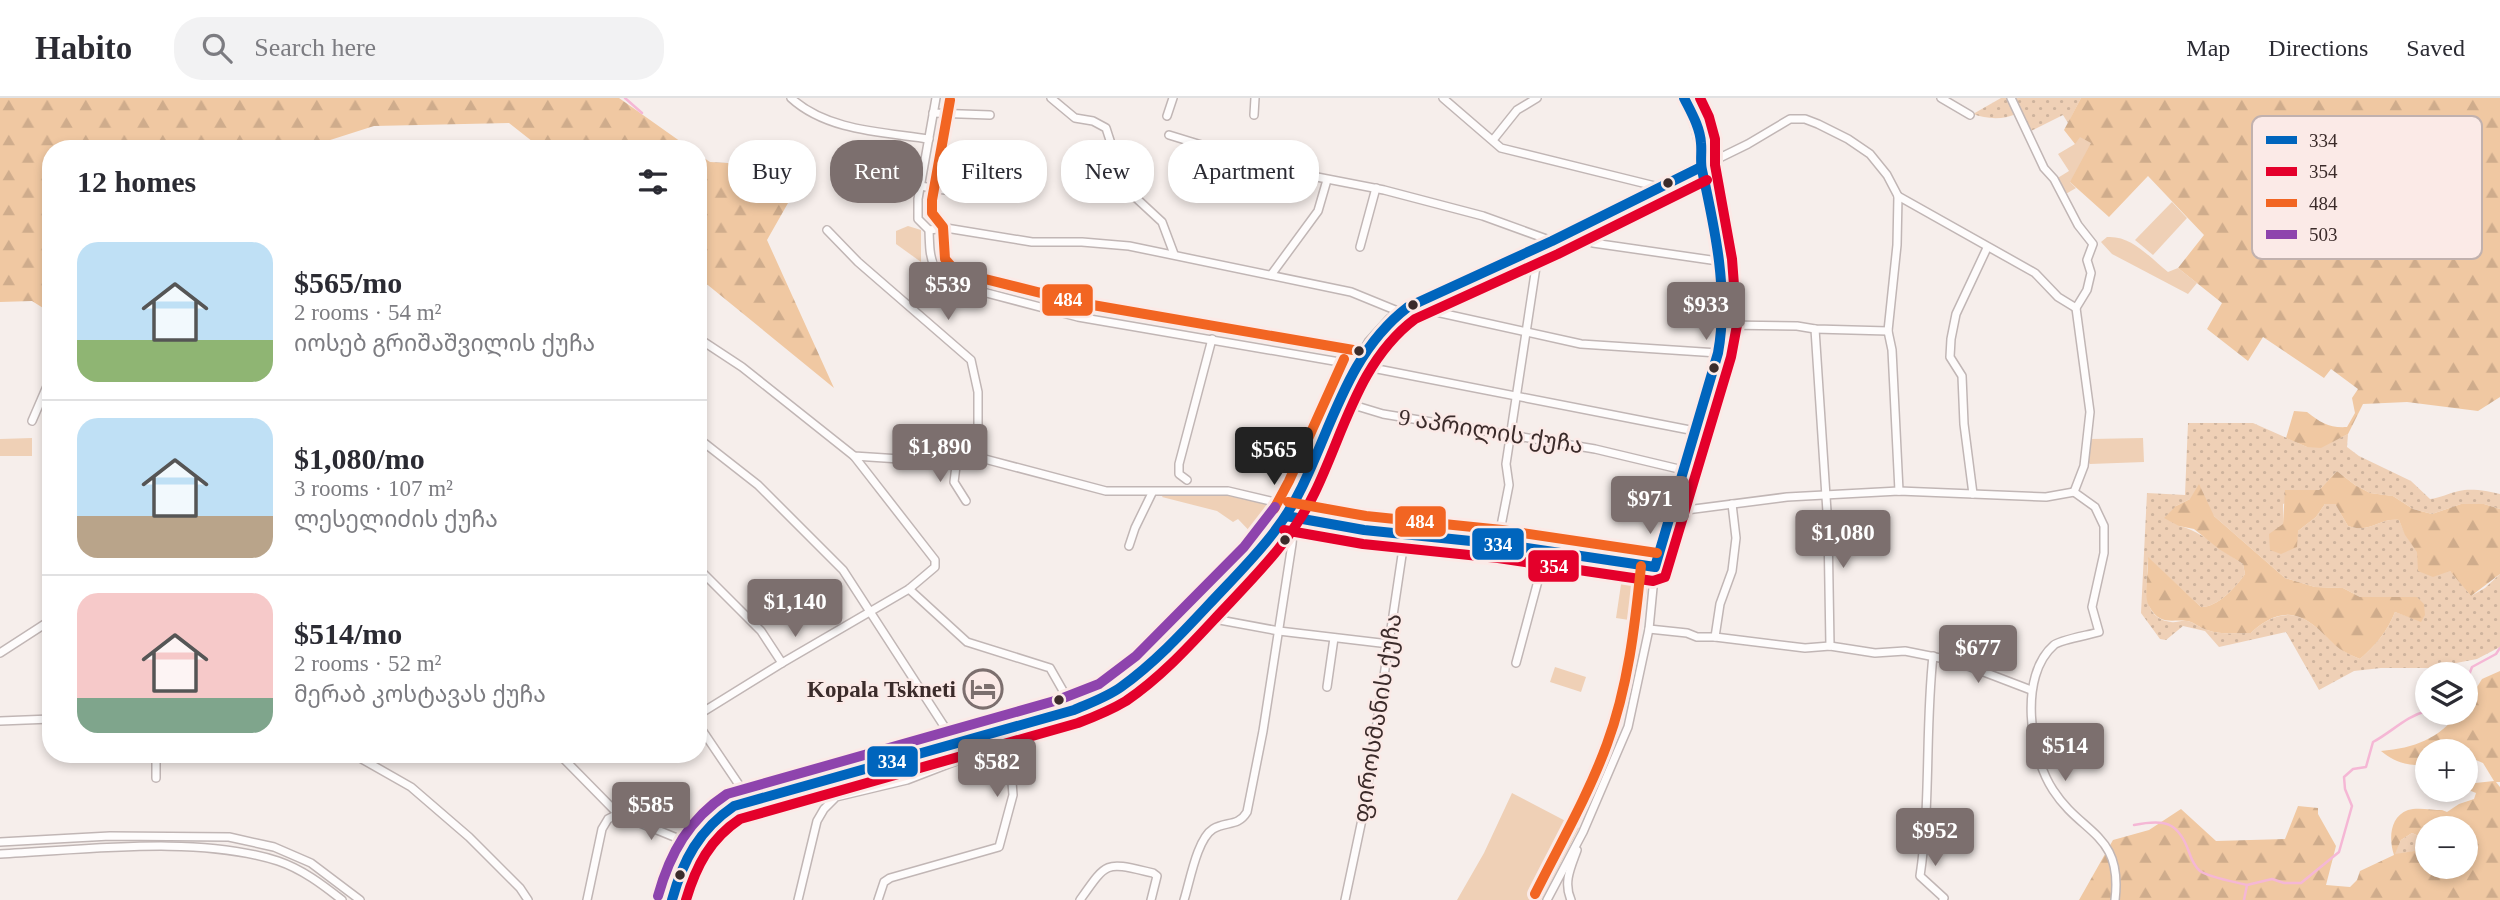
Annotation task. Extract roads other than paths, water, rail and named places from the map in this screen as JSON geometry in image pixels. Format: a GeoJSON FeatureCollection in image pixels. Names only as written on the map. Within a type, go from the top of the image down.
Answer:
{"type":"FeatureCollection","features":[{"type":"Feature","properties":{"kind":"main road"},"geometry":{"type":"LineString","coordinates":[[672,900],[682,866],[694,845],[715,817],[734,806],[1074,710],[1122,686],[1198,616],[1255,556],[1288,516],[1357,365],[1380,330],[1400,312],[1701,167],[1701,141],[1684,98]]}},
{"type":"Feature","properties":{"kind":"street"},"geometry":{"type":"LineString","coordinates":[[792,98],[804,110],[840,124],[929,139]]}},
{"type":"Feature","properties":{"kind":"street"},"geometry":{"type":"LineString","coordinates":[[923,170],[936,98]]}},
{"type":"Feature","properties":{"kind":"street"},"geometry":{"type":"LineString","coordinates":[[1051,98],[1075,118],[1093,121],[1107,128],[1117,162],[1137,178],[1135,197],[1162,222],[1174,254]]}},
{"type":"Feature","properties":{"kind":"street"},"geometry":{"type":"LineString","coordinates":[[1167,116],[1173,98]]}},
{"type":"Feature","properties":{"kind":"street"},"geometry":{"type":"LineString","coordinates":[[1254,115],[1255,98]]}},
{"type":"Feature","properties":{"kind":"street"},"geometry":{"type":"LineString","coordinates":[[1443,98],[1501,148],[1660,187]]}},
{"type":"Feature","properties":{"kind":"street"},"geometry":{"type":"LineString","coordinates":[[1493,140],[1517,110],[1537,98]]}},
{"type":"Feature","properties":{"kind":"street"},"geometry":{"type":"LineString","coordinates":[[1690,108],[1699,98]]}},
{"type":"Feature","properties":{"kind":"street"},"geometry":{"type":"LineString","coordinates":[[1941,98],[1970,115]]}},
{"type":"Feature","properties":{"kind":"street"},"geometry":{"type":"LineString","coordinates":[[2011,98],[2044,169],[2054,179],[2078,225],[2094,244],[2087,260],[2091,273],[2087,290],[2076,308],[2090,412],[2084,466],[2074,492]]}},
{"type":"Feature","properties":{"kind":"street"},"geometry":{"type":"LineString","coordinates":[[933,113],[990,115]]}},
{"type":"Feature","properties":{"kind":"street"},"geometry":{"type":"LineString","coordinates":[[1571,900],[1567,878],[1583,832],[1628,727],[1649,629],[1655,567],[1718,353],[1723,325],[1718,261],[1701,167],[1790,119],[1805,120],[1848,139],[1870,154],[1887,175],[1898,196],[1897,245],[1888,331],[1892,350],[1899,491]]}},
{"type":"Feature","properties":{"kind":"street"},"geometry":{"type":"LineString","coordinates":[[1170,135],[1286,171],[1380,189],[1483,216],[1552,241]]}},
{"type":"Feature","properties":{"kind":"street"},"geometry":{"type":"LineString","coordinates":[[1271,275],[1318,211],[1327,180]]}},
{"type":"Feature","properties":{"kind":"street"},"geometry":{"type":"LineString","coordinates":[[1360,247],[1380,189]]}},
{"type":"Feature","properties":{"kind":"street"},"geometry":{"type":"LineString","coordinates":[[1898,196],[2035,273],[2058,298],[2076,308]]}},
{"type":"Feature","properties":{"kind":"street"},"geometry":{"type":"LineString","coordinates":[[919,203],[918,219],[929,230],[933,266],[943,278],[968,289],[1078,317],[1357,365],[1695,431]]}},
{"type":"Feature","properties":{"kind":"street"},"geometry":{"type":"LineString","coordinates":[[1588,223],[1593,243],[1718,261]]}},
{"type":"Feature","properties":{"kind":"street"},"geometry":{"type":"LineString","coordinates":[[929,230],[946,228],[1032,242],[1129,246],[1351,292],[1400,312]]}},
{"type":"Feature","properties":{"kind":"street"},"geometry":{"type":"LineString","coordinates":[[827,230],[858,262],[971,360],[978,393],[978,446],[981,458]]}},
{"type":"Feature","properties":{"kind":"street"},"geometry":{"type":"LineString","coordinates":[[1500,544],[1509,485],[1506,464],[1509,436],[1518,395],[1539,247]]}},
{"type":"Feature","properties":{"kind":"street"},"geometry":{"type":"LineString","coordinates":[[1973,494],[1964,424],[1962,376],[1950,357],[1951,339],[1956,314],[1987,248]]}},
{"type":"Feature","properties":{"kind":"street"},"geometry":{"type":"LineString","coordinates":[[1419,302],[1427,310],[1581,344],[1718,353]]}},
{"type":"Feature","properties":{"kind":"street"},"geometry":{"type":"LineString","coordinates":[[1723,325],[1888,331]]}},
{"type":"Feature","properties":{"kind":"street"},"geometry":{"type":"LineString","coordinates":[[1815,329],[1828,527],[1830,646]]}},
{"type":"Feature","properties":{"kind":"street"},"geometry":{"type":"LineString","coordinates":[[1187,480],[1179,474],[1179,464],[1212,339]]}},
{"type":"Feature","properties":{"kind":"street"},"geometry":{"type":"LineString","coordinates":[[707,344],[742,367],[854,456],[935,560],[935,567],[909,589],[707,709]]}},
{"type":"Feature","properties":{"kind":"street"},"geometry":{"type":"LineString","coordinates":[[32,421],[42,398]]}},
{"type":"Feature","properties":{"kind":"street","name":"9 აპრილის ქუჩა"},"geometry":{"type":"LineString","coordinates":[[1340,401],[1383,414],[1595,449],[1683,470]]}},
{"type":"Feature","properties":{"kind":"street"},"geometry":{"type":"LineString","coordinates":[[707,445],[758,485],[843,570],[956,743]]}},
{"type":"Feature","properties":{"kind":"street"},"geometry":{"type":"LineString","coordinates":[[854,456],[900,459],[981,458],[1106,491],[1228,491],[1292,506]]}},
{"type":"Feature","properties":{"kind":"street"},"geometry":{"type":"LineString","coordinates":[[957,458],[954,482],[966,501]]}},
{"type":"Feature","properties":{"kind":"street"},"geometry":{"type":"LineString","coordinates":[[1671,512],[1787,497],[1899,491],[2046,497],[2074,492],[2095,507],[2104,526],[2105,553],[2092,607],[2099,632],[2077,639],[2063,639],[2054,644],[2043,659],[2031,690],[2031,709],[2044,774],[2065,806],[2085,823],[2115,860],[2115,900]]}},
{"type":"Feature","properties":{"kind":"street"},"geometry":{"type":"LineString","coordinates":[[1129,546],[1152,493]]}},
{"type":"Feature","properties":{"kind":"street"},"geometry":{"type":"LineString","coordinates":[[1715,636],[1720,604],[1732,571],[1736,538],[1732,504]]}},
{"type":"Feature","properties":{"kind":"street"},"geometry":{"type":"LineString","coordinates":[[1184,900],[1205,837],[1214,829],[1242,820],[1247,812],[1279,631],[1293,533],[1288,516],[1405,535],[1500,544],[1655,567]]}},
{"type":"Feature","properties":{"kind":"street","name":"ფიროსმანის ქუჩა"},"geometry":{"type":"LineString","coordinates":[[1345,900],[1364,810],[1405,535]]}},
{"type":"Feature","properties":{"kind":"street"},"geometry":{"type":"LineString","coordinates":[[1516,663],[1546,551]]}},
{"type":"Feature","properties":{"kind":"street"},"geometry":{"type":"LineString","coordinates":[[707,577],[761,631],[782,663]]}},
{"type":"Feature","properties":{"kind":"street"},"geometry":{"type":"LineString","coordinates":[[909,589],[967,642],[1050,668],[1074,710]]}},
{"type":"Feature","properties":{"kind":"street"},"geometry":{"type":"LineString","coordinates":[[1198,616],[1279,631],[1389,644]]}},
{"type":"Feature","properties":{"kind":"street"},"geometry":{"type":"LineString","coordinates":[[0,653],[42,626]]}},
{"type":"Feature","properties":{"kind":"street"},"geometry":{"type":"LineString","coordinates":[[1649,629],[1687,633],[1697,637],[1715,636],[1805,648],[1830,646],[1875,653],[1905,651],[1955,661],[2031,690]]}},
{"type":"Feature","properties":{"kind":"street"},"geometry":{"type":"LineString","coordinates":[[1327,687],[1334,638]]}},
{"type":"Feature","properties":{"kind":"street"},"geometry":{"type":"LineString","coordinates":[[1933,656],[1928,700],[1925,817],[1920,876],[1944,898],[1943,900]]}},
{"type":"Feature","properties":{"kind":"street"},"geometry":{"type":"LineString","coordinates":[[0,721],[42,719]]}},
{"type":"Feature","properties":{"kind":"street"},"geometry":{"type":"LineString","coordinates":[[878,900],[884,882],[890,878],[999,847],[1013,795],[1012,782],[982,750],[978,736]]}},
{"type":"Feature","properties":{"kind":"street"},"geometry":{"type":"LineString","coordinates":[[707,737],[750,801]]}},
{"type":"Feature","properties":{"kind":"street"},"geometry":{"type":"LineString","coordinates":[[798,900],[817,821],[824,808],[836,797],[907,780],[982,750]]}},
{"type":"Feature","properties":{"kind":"street"},"geometry":{"type":"LineString","coordinates":[[156,763],[156,778]]}},
{"type":"Feature","properties":{"kind":"street"},"geometry":{"type":"LineString","coordinates":[[369,763],[411,787],[468,837],[520,888],[528,900]]}},
{"type":"Feature","properties":{"kind":"street"},"geometry":{"type":"LineString","coordinates":[[568,763],[618,814],[694,845]]}},
{"type":"Feature","properties":{"kind":"street"},"geometry":{"type":"LineString","coordinates":[[587,900],[602,829],[608,819],[618,814]]}},
{"type":"Feature","properties":{"kind":"street"},"geometry":{"type":"LineString","coordinates":[[1547,900],[1583,832]]}},
{"type":"Feature","properties":{"kind":"street"},"geometry":{"type":"LineString","coordinates":[[0,842],[110,836],[229,836],[274,847],[311,863],[360,900]]}},
{"type":"Feature","properties":{"kind":"street"},"geometry":{"type":"LineString","coordinates":[[210,836],[210,848]]}},
{"type":"Feature","properties":{"kind":"street"},"geometry":{"type":"LineString","coordinates":[[40,839],[41,852]]}},
{"type":"Feature","properties":{"kind":"street"},"geometry":{"type":"LineString","coordinates":[[0,854],[93,849],[224,848],[280,862],[317,880],[342,900]]}},
{"type":"Feature","properties":{"kind":"street"},"geometry":{"type":"LineString","coordinates":[[1080,900],[1101,869],[1111,865],[1157,876],[1151,900]]}},
{"type":"Feature","properties":{"kind":"waterway"},"geometry":{"type":"LineString","coordinates":[[625,98],[642,113]]}},
{"type":"Feature","properties":{"kind":"waterway"},"geometry":{"type":"LineString","coordinates":[[2478,664],[2496,654],[2500,648]]}},
{"type":"Feature","properties":{"kind":"waterway"},"geometry":{"type":"LineString","coordinates":[[2244,900],[2247,885],[2272,879],[2284,883],[2301,883],[2339,852],[2352,806],[2345,789],[2344,777],[2353,769],[2366,767],[2373,742],[2415,715]]}},
{"type":"Feature","properties":{"kind":"waterway"},"geometry":{"type":"LineString","coordinates":[[2134,825],[2154,822],[2175,828],[2200,871],[2247,885]]}},
{"type":"Feature","properties":{"kind":"place","name":"Kopala Tskneti"},"geometry":{"type":"Point","coordinates":[983,689]}}]}
